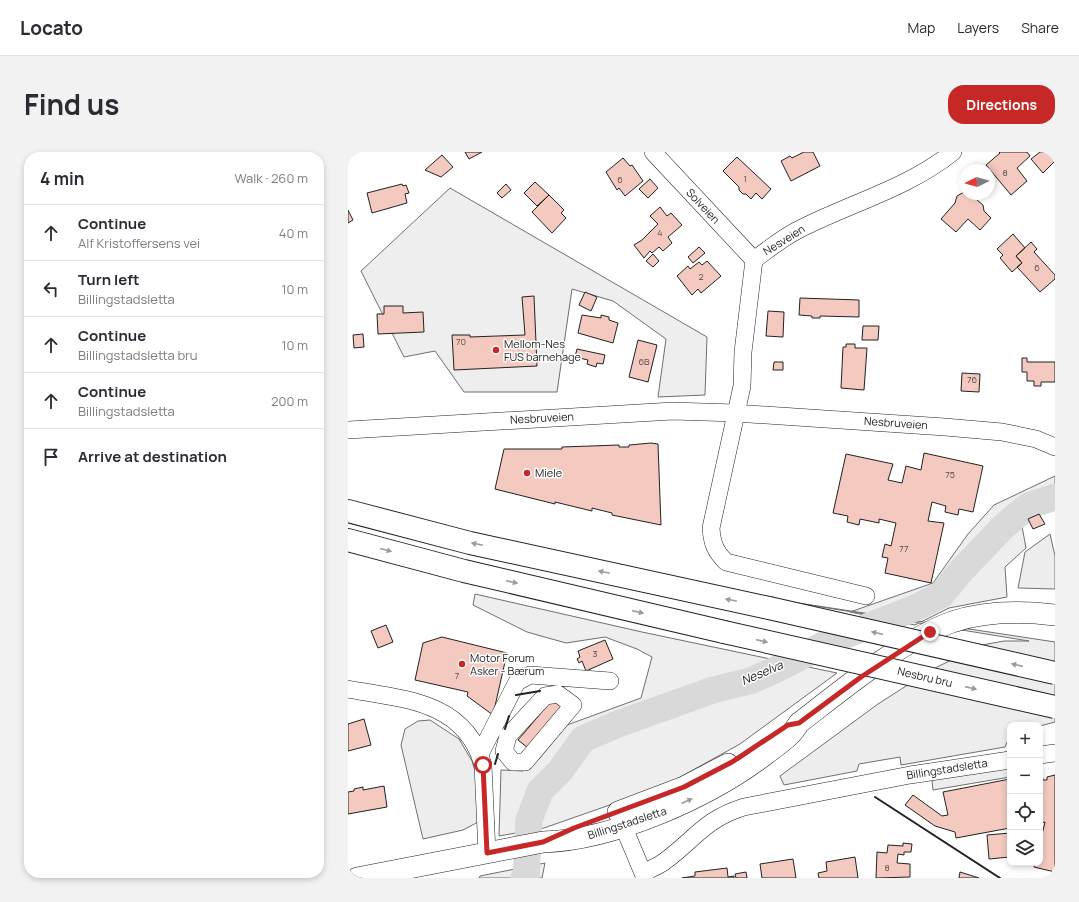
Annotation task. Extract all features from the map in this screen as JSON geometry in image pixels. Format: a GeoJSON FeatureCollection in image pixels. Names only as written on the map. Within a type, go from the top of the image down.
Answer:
{"type":"FeatureCollection","features":[{"type":"Feature","properties":{"kind":"highway"},"geometry":{"type":"LineString","coordinates":[[348,510],[470,543],[769,608],[1055,673]]}},
{"type":"Feature","properties":{"kind":"highway","name":"Nesbru bru"},"geometry":{"type":"LineString","coordinates":[[348,540],[464,571],[1055,707]]}},
{"type":"Feature","properties":{"kind":"main road","name":"Billingstadsletta"},"geometry":{"type":"LineString","coordinates":[[487,853],[543,842],[574,828],[620,819],[732,762],[788,725],[799,723],[888,658],[939,628],[966,618],[999,613],[1019,612],[1055,615]]}},
{"type":"Feature","properties":{"kind":"main road"},"geometry":{"type":"LineString","coordinates":[[357,878],[487,853]]}},
{"type":"Feature","properties":{"kind":"street","name":"Solveien"},"geometry":{"type":"LineString","coordinates":[[653,152],[754,260]]}},
{"type":"Feature","properties":{"kind":"street","name":"Nesveien"},"geometry":{"type":"LineString","coordinates":[[735,413],[742,386],[743,352],[754,260],[778,242],[799,229],[936,166],[952,152]]}},
{"type":"Feature","properties":{"kind":"street","name":"Nesbruveien"},"geometry":{"type":"LineString","coordinates":[[348,430],[673,411],[735,413],[1002,432],[1036,439],[1055,447]]}},
{"type":"Feature","properties":{"kind":"street"},"geometry":{"type":"LineString","coordinates":[[735,413],[711,528],[712,542],[718,554],[726,562],[866,596]]}},
{"type":"Feature","properties":{"kind":"street"},"geometry":{"type":"LineString","coordinates":[[480,754],[517,682],[530,675],[610,681]]}},
{"type":"Feature","properties":{"kind":"street"},"geometry":{"type":"LineString","coordinates":[[572,705],[580,696],[582,680]]}},
{"type":"Feature","properties":{"kind":"street"},"geometry":{"type":"LineString","coordinates":[[348,689],[421,703],[443,711],[469,736],[480,754],[485,779],[487,853]]}},
{"type":"Feature","properties":{"kind":"street"},"geometry":{"type":"LineString","coordinates":[[1043,755],[1055,753]]}},
{"type":"Feature","properties":{"kind":"street","name":"Billingstadsletta"},"geometry":{"type":"LineString","coordinates":[[644,876],[664,862],[710,822],[726,812],[744,807],[910,775],[1007,760]]}},
{"type":"Feature","properties":{"kind":"street"},"geometry":{"type":"LineString","coordinates":[[620,819],[644,876]]}},
{"type":"Feature","properties":{"kind":"shaded area"},"geometry":{"type":"Polygon","coordinates":[[[450,188],[707,337],[705,395],[658,397],[666,339],[613,301],[572,289],[557,392],[464,392],[435,351],[404,357],[361,271],[450,188]]]}},
{"type":"Feature","properties":{"kind":"shaded area"},"geometry":{"type":"Polygon","coordinates":[[[1055,476],[1055,506],[1035,511],[1021,521],[1026,548],[1005,567],[1007,597],[949,608],[915,625],[850,612],[933,583],[968,534],[994,505],[1055,476]]]}},
{"type":"Feature","properties":{"kind":"shaded area"},"geometry":{"type":"Polygon","coordinates":[[[1050,534],[1055,556],[1055,589],[1018,588],[1025,552],[1050,534]]]}},
{"type":"Feature","properties":{"kind":"shaded area"},"geometry":{"type":"Polygon","coordinates":[[[475,594],[642,632],[837,673],[740,744],[664,786],[544,828],[499,836],[501,770],[523,771],[538,760],[567,725],[641,698],[652,657],[637,649],[605,637],[566,643],[527,632],[473,605],[475,594]]]}},
{"type":"Feature","properties":{"kind":"shaded area"},"geometry":{"type":"Polygon","coordinates":[[[785,601],[1055,642],[1055,722],[1043,725],[1043,722],[1007,722],[1007,743],[1005,747],[901,765],[900,757],[859,764],[857,771],[784,785],[780,776],[878,704],[931,670],[982,645],[1004,641],[1029,641],[785,601]]]}},
{"type":"Feature","properties":{"kind":"shaded area"},"geometry":{"type":"Polygon","coordinates":[[[430,720],[459,739],[472,761],[478,781],[480,821],[463,830],[423,839],[401,745],[405,729],[418,721],[430,720]]]}},
{"type":"Feature","properties":{"kind":"shaded area"},"geometry":{"type":"Polygon","coordinates":[[[1007,760],[1007,778],[933,790],[931,772],[1007,760]]]}},
{"type":"Feature","properties":{"kind":"shaded area"},"geometry":{"type":"Polygon","coordinates":[[[545,863],[542,878],[479,878],[480,876],[545,863]]]}},
{"type":"Feature","properties":{"kind":"building"},"geometry":{"type":"Polygon","coordinates":[[[465,152],[482,152],[469,159],[465,152]]]}},
{"type":"Feature","properties":{"kind":"building"},"geometry":{"type":"Polygon","coordinates":[[[804,152],[813,152],[820,166],[791,181],[781,161],[790,156],[792,158],[804,152]]]}},
{"type":"Feature","properties":{"kind":"building"},"geometry":{"type":"Polygon","coordinates":[[[999,152],[1027,152],[1030,156],[1017,168],[1027,181],[1011,195],[995,176],[995,164],[987,164],[1000,153],[999,152]]]}},
{"type":"Feature","properties":{"kind":"building"},"geometry":{"type":"Polygon","coordinates":[[[1040,152],[1048,152],[1055,161],[1043,173],[1031,159],[1040,152]]]}},
{"type":"Feature","properties":{"kind":"building"},"geometry":{"type":"Polygon","coordinates":[[[442,155],[453,167],[441,177],[425,170],[442,155]]]}},
{"type":"Feature","properties":{"kind":"building"},"geometry":{"type":"Polygon","coordinates":[[[737,157],[771,189],[762,199],[756,193],[751,199],[746,194],[743,194],[739,190],[739,187],[723,171],[737,157]]]}},
{"type":"Feature","properties":{"kind":"building"},"geometry":{"type":"Polygon","coordinates":[[[623,158],[630,166],[632,165],[643,181],[625,196],[619,188],[617,190],[606,172],[623,158]]]}},
{"type":"Feature","properties":{"kind":"building"},"geometry":{"type":"Polygon","coordinates":[[[650,179],[658,188],[648,198],[639,189],[650,179]]]}},
{"type":"Feature","properties":{"kind":"building"},"geometry":{"type":"Polygon","coordinates":[[[535,182],[549,195],[537,206],[524,193],[535,182]]]}},
{"type":"Feature","properties":{"kind":"building"},"geometry":{"type":"Polygon","coordinates":[[[402,184],[403,186],[406,185],[409,193],[405,194],[407,203],[372,213],[367,193],[402,184]]]}},
{"type":"Feature","properties":{"kind":"building"},"geometry":{"type":"Polygon","coordinates":[[[506,184],[511,190],[502,198],[497,193],[506,184]]]}},
{"type":"Feature","properties":{"kind":"building"},"geometry":{"type":"Polygon","coordinates":[[[549,195],[564,210],[561,213],[566,218],[552,233],[532,212],[549,195]]]}},
{"type":"Feature","properties":{"kind":"building"},"geometry":{"type":"Polygon","coordinates":[[[959,195],[959,200],[977,200],[983,205],[984,211],[991,218],[980,230],[968,219],[956,232],[941,219],[955,203],[957,196],[959,195]]]}},
{"type":"Feature","properties":{"kind":"building"},"geometry":{"type":"Polygon","coordinates":[[[660,207],[667,216],[671,213],[682,225],[668,237],[672,243],[663,251],[659,247],[652,253],[650,251],[644,258],[634,245],[642,240],[658,224],[650,216],[660,207]]]}},
{"type":"Feature","properties":{"kind":"building"},"geometry":{"type":"Polygon","coordinates":[[[348,210],[353,220],[348,223],[348,210]]]}},
{"type":"Feature","properties":{"kind":"building"},"geometry":{"type":"Polygon","coordinates":[[[1013,234],[1025,248],[1016,256],[1022,263],[1012,272],[1000,258],[1003,255],[997,249],[1013,234]]]}},
{"type":"Feature","properties":{"kind":"building"},"geometry":{"type":"Polygon","coordinates":[[[1031,242],[1037,249],[1034,252],[1055,275],[1055,279],[1040,292],[1017,267],[1022,263],[1016,256],[1031,242]]]}},
{"type":"Feature","properties":{"kind":"building"},"geometry":{"type":"Polygon","coordinates":[[[699,247],[705,253],[693,263],[688,257],[699,247]]]}},
{"type":"Feature","properties":{"kind":"building"},"geometry":{"type":"Polygon","coordinates":[[[653,254],[659,261],[653,267],[646,261],[653,254]]]}},
{"type":"Feature","properties":{"kind":"building"},"geometry":{"type":"Polygon","coordinates":[[[707,261],[721,276],[701,293],[698,289],[692,295],[677,276],[688,266],[690,269],[699,262],[702,265],[707,261]]]}},
{"type":"Feature","properties":{"kind":"building"},"geometry":{"type":"Polygon","coordinates":[[[585,292],[597,297],[591,311],[579,305],[585,292]]]}},
{"type":"Feature","properties":{"kind":"building"},"geometry":{"type":"Polygon","coordinates":[[[534,296],[537,366],[454,370],[452,335],[470,335],[470,337],[525,335],[522,297],[534,296]]]}},
{"type":"Feature","properties":{"kind":"building"},"geometry":{"type":"Polygon","coordinates":[[[800,298],[859,300],[859,317],[820,316],[820,318],[812,318],[812,316],[799,315],[800,298]]]}},
{"type":"Feature","properties":{"kind":"building"},"geometry":{"type":"Polygon","coordinates":[[[384,306],[403,306],[403,313],[423,312],[424,332],[378,334],[377,314],[384,314],[384,306]]]}},
{"type":"Feature","properties":{"kind":"building"},"geometry":{"type":"Polygon","coordinates":[[[768,311],[784,312],[783,337],[766,336],[768,311]]]}},
{"type":"Feature","properties":{"kind":"building"},"geometry":{"type":"Polygon","coordinates":[[[582,315],[601,318],[601,315],[609,317],[609,320],[618,323],[613,343],[578,333],[582,315]]]}},
{"type":"Feature","properties":{"kind":"building"},"geometry":{"type":"Polygon","coordinates":[[[863,326],[879,326],[878,340],[862,340],[863,326]]]}},
{"type":"Feature","properties":{"kind":"building"},"geometry":{"type":"Polygon","coordinates":[[[363,334],[364,347],[354,348],[353,335],[363,334]]]}},
{"type":"Feature","properties":{"kind":"building"},"geometry":{"type":"Polygon","coordinates":[[[638,340],[657,345],[648,382],[629,377],[638,340]]]}},
{"type":"Feature","properties":{"kind":"building"},"geometry":{"type":"Polygon","coordinates":[[[846,344],[855,344],[855,348],[867,348],[864,390],[841,388],[843,347],[846,347],[846,344]]]}},
{"type":"Feature","properties":{"kind":"building"},"geometry":{"type":"Polygon","coordinates":[[[577,349],[605,355],[603,364],[597,363],[596,367],[587,364],[588,360],[575,357],[577,349]]]}},
{"type":"Feature","properties":{"kind":"building"},"geometry":{"type":"Polygon","coordinates":[[[1022,358],[1027,358],[1027,362],[1055,362],[1055,382],[1041,382],[1041,386],[1034,386],[1034,381],[1027,381],[1027,372],[1022,372],[1022,358]]]}},
{"type":"Feature","properties":{"kind":"building"},"geometry":{"type":"Polygon","coordinates":[[[774,362],[783,362],[783,370],[773,370],[774,362]]]}},
{"type":"Feature","properties":{"kind":"building"},"geometry":{"type":"Polygon","coordinates":[[[962,373],[980,374],[979,392],[961,391],[962,373]]]}},
{"type":"Feature","properties":{"kind":"building"},"geometry":{"type":"Polygon","coordinates":[[[651,443],[658,444],[661,525],[612,515],[612,513],[592,508],[592,511],[555,502],[555,504],[495,489],[504,449],[562,449],[562,447],[619,445],[619,447],[629,447],[629,445],[651,443]]]}},
{"type":"Feature","properties":{"kind":"building"},"geometry":{"type":"Polygon","coordinates":[[[924,453],[983,466],[973,512],[959,509],[958,515],[945,512],[946,506],[932,502],[928,521],[944,523],[931,583],[885,573],[888,558],[882,557],[885,544],[891,546],[896,523],[879,519],[879,523],[860,519],[859,525],[847,522],[848,516],[833,513],[846,454],[893,464],[888,480],[902,483],[906,466],[921,470],[924,453]]]}},
{"type":"Feature","properties":{"kind":"building"},"geometry":{"type":"Polygon","coordinates":[[[1039,514],[1045,524],[1033,529],[1028,519],[1039,514]]]}},
{"type":"Feature","properties":{"kind":"building"},"geometry":{"type":"Polygon","coordinates":[[[386,625],[393,642],[378,648],[371,631],[386,625]]]}},
{"type":"Feature","properties":{"kind":"building"},"geometry":{"type":"Polygon","coordinates":[[[442,637],[507,653],[493,715],[467,696],[468,692],[415,680],[423,643],[442,637]]]}},
{"type":"Feature","properties":{"kind":"building"},"geometry":{"type":"Polygon","coordinates":[[[605,640],[613,659],[586,671],[582,661],[579,663],[577,659],[580,657],[578,651],[605,640]]]}},
{"type":"Feature","properties":{"kind":"building"},"geometry":{"type":"Polygon","coordinates":[[[553,699],[562,707],[528,748],[518,740],[553,699]]]}},
{"type":"Feature","properties":{"kind":"building"},"geometry":{"type":"Polygon","coordinates":[[[364,719],[371,745],[348,751],[348,724],[364,719]]]}},
{"type":"Feature","properties":{"kind":"building"},"geometry":{"type":"Polygon","coordinates":[[[1055,775],[1055,872],[1034,867],[1043,866],[1043,830],[1045,822],[1043,822],[1043,780],[1047,780],[1047,777],[1055,775]]]}},
{"type":"Feature","properties":{"kind":"building"},"geometry":{"type":"Polygon","coordinates":[[[1007,780],[1007,829],[956,838],[955,832],[935,826],[905,805],[913,795],[942,816],[948,815],[943,792],[1007,780]]]}},
{"type":"Feature","properties":{"kind":"building"},"geometry":{"type":"Polygon","coordinates":[[[384,786],[387,807],[348,814],[348,792],[363,787],[363,790],[384,786]]]}},
{"type":"Feature","properties":{"kind":"building"},"geometry":{"type":"Polygon","coordinates":[[[1007,833],[1007,857],[989,859],[987,835],[1007,833]]]}},
{"type":"Feature","properties":{"kind":"building"},"geometry":{"type":"Polygon","coordinates":[[[903,843],[912,844],[911,852],[904,852],[904,855],[898,854],[897,863],[910,864],[910,877],[876,878],[877,852],[887,853],[888,845],[903,846],[903,843]]]}},
{"type":"Feature","properties":{"kind":"building"},"geometry":{"type":"Polygon","coordinates":[[[855,857],[858,878],[819,878],[818,873],[827,871],[826,862],[855,857]]]}},
{"type":"Feature","properties":{"kind":"building"},"geometry":{"type":"Polygon","coordinates":[[[793,859],[796,878],[762,878],[760,864],[793,859]]]}},
{"type":"Feature","properties":{"kind":"building"},"geometry":{"type":"Polygon","coordinates":[[[727,868],[728,877],[734,876],[734,878],[682,878],[695,876],[695,872],[727,868]]]}},
{"type":"Feature","properties":{"kind":"building"},"geometry":{"type":"Polygon","coordinates":[[[746,872],[747,878],[736,878],[735,874],[746,872]]]}},
{"type":"Feature","properties":{"kind":"building"},"geometry":{"type":"Polygon","coordinates":[[[960,872],[979,878],[959,878],[960,872]]]}},
{"type":"Feature","properties":{"kind":"waterway","name":"Neselva"},"geometry":{"type":"LineString","coordinates":[[524,878],[526,877],[529,820],[540,791],[560,771],[583,739],[618,724],[713,690],[750,681],[775,670],[833,640],[913,609],[941,595],[961,571],[1003,527],[1028,506],[1055,497]]}},
{"type":"Feature","properties":{"kind":"wall"},"geometry":{"type":"LineString","coordinates":[[516,695],[540,691]]}},
{"type":"Feature","properties":{"kind":"wall"},"geometry":{"type":"LineString","coordinates":[[505,729],[509,716]]}},
{"type":"Feature","properties":{"kind":"wall"},"geometry":{"type":"LineString","coordinates":[[495,764],[498,754]]}},
{"type":"Feature","properties":{"kind":"wall"},"geometry":{"type":"LineString","coordinates":[[875,797],[1000,878]]}},
{"type":"Feature","properties":{"kind":"place","name":"Mellom-Nes FUS barnehage"},"geometry":{"type":"Point","coordinates":[496,350]}},
{"type":"Feature","properties":{"kind":"place","name":"Miele"},"geometry":{"type":"Point","coordinates":[527,473]}},
{"type":"Feature","properties":{"kind":"place","name":"Motor Forum Asker - Bærum"},"geometry":{"type":"Point","coordinates":[462,664]}},
{"type":"Feature","properties":{"kind":"route"},"geometry":{"type":"LineString","coordinates":[[483,765],[485,779],[485,825],[487,853],[543,842],[574,828],[684,787],[732,762],[788,725],[799,723],[888,658],[930,632]]}}]}
